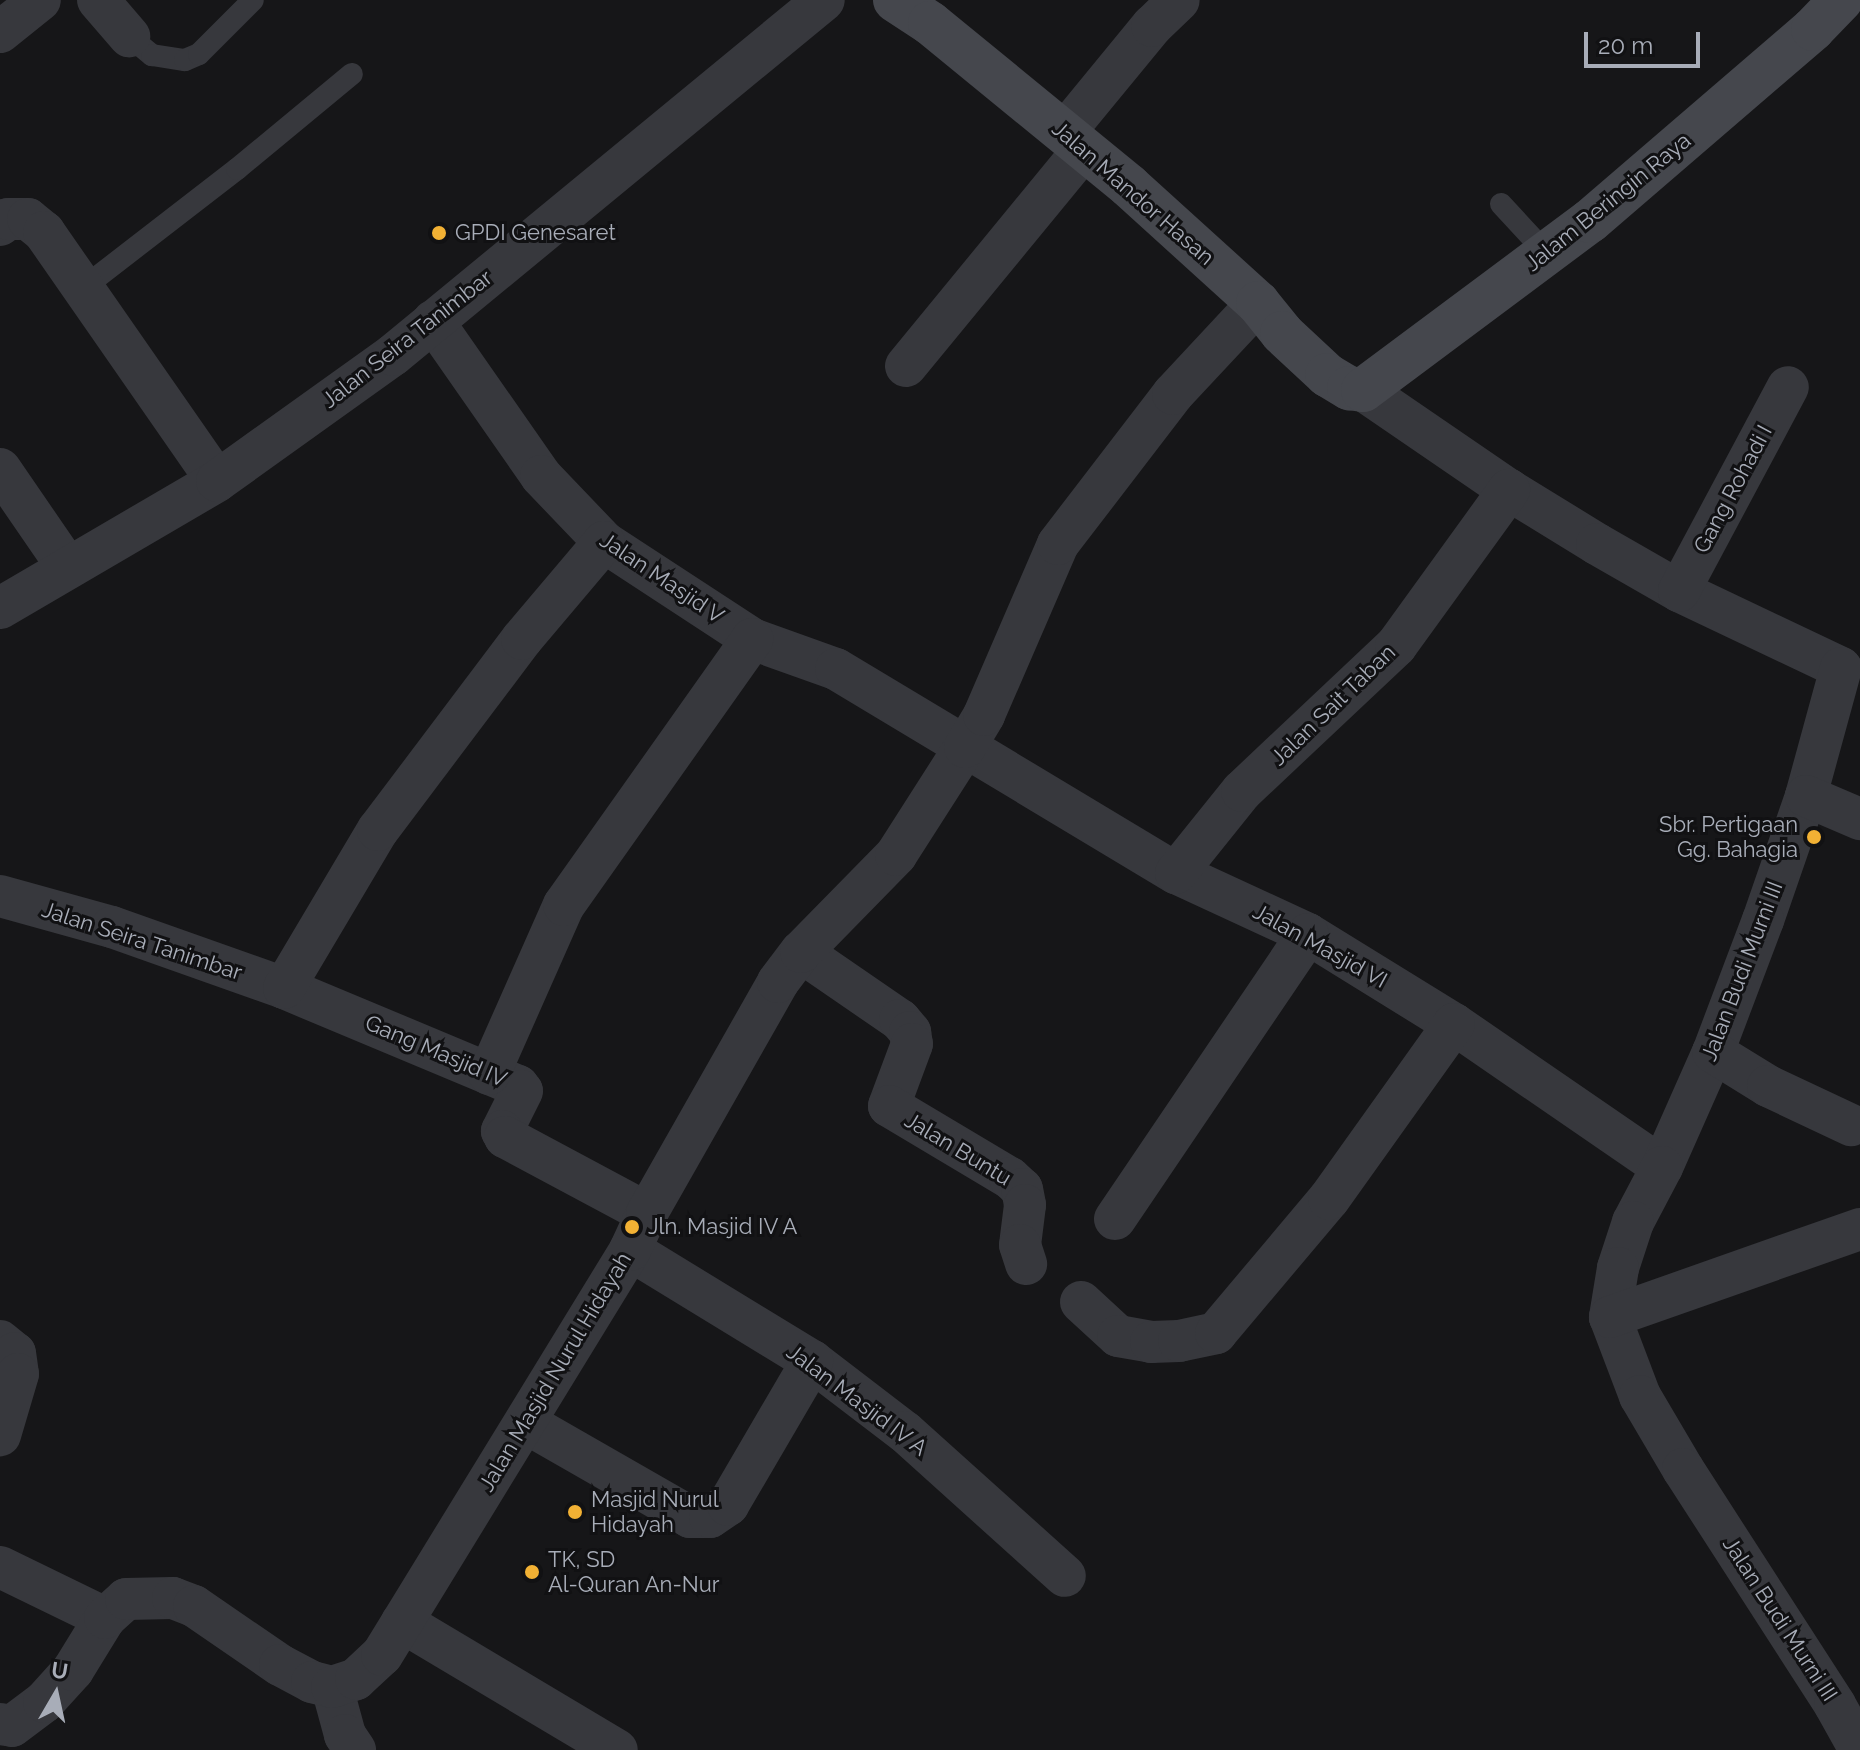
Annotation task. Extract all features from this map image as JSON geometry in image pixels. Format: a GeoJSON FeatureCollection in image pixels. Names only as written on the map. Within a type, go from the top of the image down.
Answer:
{"type":"FeatureCollection","features":[{"type":"Feature","properties":{"kind":"street"},"geometry":{"type":"LineString","coordinates":[[0,32],[40,0]]}},
{"type":"Feature","properties":{"kind":"street"},"geometry":{"type":"LineString","coordinates":[[98,0],[129,36]]}},
{"type":"Feature","properties":{"kind":"street","name":"Jalan Seira Tanimbar"},"geometry":{"type":"LineString","coordinates":[[0,608],[217,481],[393,355],[824,0]]}},
{"type":"Feature","properties":{"kind":"street","name":"Jalan Mandor Hasan"},"geometry":{"type":"LineString","coordinates":[[895,0],[930,23],[1074,141],[1258,303],[1282,333],[1327,375],[1349,388],[1363,390]]}},
{"type":"Feature","properties":{"kind":"street"},"geometry":{"type":"LineString","coordinates":[[906,366],[1074,141],[1152,26],[1179,0]]}},
{"type":"Feature","properties":{"kind":"street","name":"Jalam Beringin Raya"},"geometry":{"type":"LineString","coordinates":[[1363,390],[1590,221],[1813,29],[1841,0]]}},
{"type":"Feature","properties":{"kind":"street"},"geometry":{"type":"LineString","coordinates":[[0,225],[8,219],[28,219],[44,232],[217,481]]}},
{"type":"Feature","properties":{"kind":"street","name":"Jalan Masjid Nurul Hidayah"},"geometry":{"type":"LineString","coordinates":[[332,1687],[356,1679],[382,1655],[526,1423],[638,1232],[778,982],[801,952],[896,855],[965,747],[984,715],[1058,544],[1173,394],[1258,303]]}},
{"type":"Feature","properties":{"kind":"street","name":"Jalan Masjid V"},"geometry":{"type":"LineString","coordinates":[[433,321],[541,476],[604,542],[752,639],[836,669],[965,747]]}},
{"type":"Feature","properties":{"kind":"street","name":"Gang Rohadi I"},"geometry":{"type":"LineString","coordinates":[[1679,591],[1788,387]]}},
{"type":"Feature","properties":{"kind":"street","name":"Jalan Budi Murni III"},"geometry":{"type":"LineString","coordinates":[[1363,390],[1509,490],[1679,591],[1850,672],[1713,1052],[1662,1167],[1633,1222],[1618,1268],[1610,1317],[1640,1396],[1683,1469],[1848,1697],[1860,1750]]}},
{"type":"Feature","properties":{"kind":"street"},"geometry":{"type":"LineString","coordinates":[[0,469],[68,568]]}},
{"type":"Feature","properties":{"kind":"street","name":"Jalan Sait Taban"},"geometry":{"type":"LineString","coordinates":[[1176,873],[1242,791],[1396,646],[1509,490]]}},
{"type":"Feature","properties":{"kind":"street"},"geometry":{"type":"LineString","coordinates":[[284,988],[378,830],[522,639],[604,542]]}},
{"type":"Feature","properties":{"kind":"street"},"geometry":{"type":"LineString","coordinates":[[489,1074],[564,905],[752,639]]}},
{"type":"Feature","properties":{"kind":"street","name":"Jalan Masjid VI"},"geometry":{"type":"LineString","coordinates":[[965,747],[1176,873],[1308,934],[1454,1024],[1662,1167]]}},
{"type":"Feature","properties":{"kind":"street"},"geometry":{"type":"LineString","coordinates":[[1806,796],[1860,819]]}},
{"type":"Feature","properties":{"kind":"street","name":"Jalan Seira Tanimbar"},"geometry":{"type":"LineString","coordinates":[[0,896],[112,927],[284,988]]}},
{"type":"Feature","properties":{"kind":"street"},"geometry":{"type":"LineString","coordinates":[[1115,1219],[1308,934]]}},
{"type":"Feature","properties":{"kind":"street","name":"Jalan Buntu"},"geometry":{"type":"LineString","coordinates":[[801,952],[900,1020],[910,1032],[909,1053],[889,1106],[1010,1178],[1022,1189],[1025,1205],[1020,1245],[1026,1264]]}},
{"type":"Feature","properties":{"kind":"street","name":"Gang Masjid IV"},"geometry":{"type":"LineString","coordinates":[[284,988],[521,1088],[502,1131],[505,1137],[638,1232]]}},
{"type":"Feature","properties":{"kind":"street"},"geometry":{"type":"LineString","coordinates":[[1081,1302],[1118,1336],[1151,1342],[1179,1341],[1216,1333],[1329,1199],[1454,1024]]}},
{"type":"Feature","properties":{"kind":"street"},"geometry":{"type":"LineString","coordinates":[[1713,1052],[1768,1086],[1851,1125]]}},
{"type":"Feature","properties":{"kind":"street"},"geometry":{"type":"LineString","coordinates":[[1610,1317],[1860,1229]]}},
{"type":"Feature","properties":{"kind":"street","name":"Jalan Masjid IV A"},"geometry":{"type":"LineString","coordinates":[[638,1232],[905,1432],[1065,1576]]}},
{"type":"Feature","properties":{"kind":"street"},"geometry":{"type":"LineString","coordinates":[[0,1341],[15,1353],[18,1374],[0,1435]]}},
{"type":"Feature","properties":{"kind":"street"},"geometry":{"type":"LineString","coordinates":[[526,1423],[690,1517],[710,1517],[728,1505],[812,1361]]}},
{"type":"Feature","properties":{"kind":"street"},"geometry":{"type":"LineString","coordinates":[[0,1567],[105,1618]]}},
{"type":"Feature","properties":{"kind":"street"},"geometry":{"type":"LineString","coordinates":[[14,1738],[73,1670],[105,1618],[126,1599],[173,1598],[194,1606],[280,1665],[312,1682],[332,1687],[345,1735],[355,1750]]}},
{"type":"Feature","properties":{"kind":"street"},"geometry":{"type":"LineString","coordinates":[[402,1622],[617,1750]]}},
{"type":"Feature","properties":{"kind":"lane"},"geometry":{"type":"LineString","coordinates":[[129,36],[152,55],[185,60],[199,54],[253,0]]}},
{"type":"Feature","properties":{"kind":"lane"},"geometry":{"type":"LineString","coordinates":[[83,288],[237,169],[352,74]]}},
{"type":"Feature","properties":{"kind":"lane"},"geometry":{"type":"LineString","coordinates":[[1501,204],[1538,244],[1551,250]]}},
{"type":"Feature","properties":{"kind":"place","name":"GPDI Genesaret"},"geometry":{"type":"Point","coordinates":[439,233]}},
{"type":"Feature","properties":{"kind":"place","name":"Sbr. Pertigaan Gg. Bahagia"},"geometry":{"type":"Point","coordinates":[1814,837]}},
{"type":"Feature","properties":{"kind":"place","name":"Jln. Masjid IV A"},"geometry":{"type":"Point","coordinates":[632,1227]}},
{"type":"Feature","properties":{"kind":"place","name":"Masjid Nurul Hidayah"},"geometry":{"type":"Point","coordinates":[575,1512]}},
{"type":"Feature","properties":{"kind":"place","name":"TK, SD Al-Quran An-Nur"},"geometry":{"type":"Point","coordinates":[532,1572]}}]}
